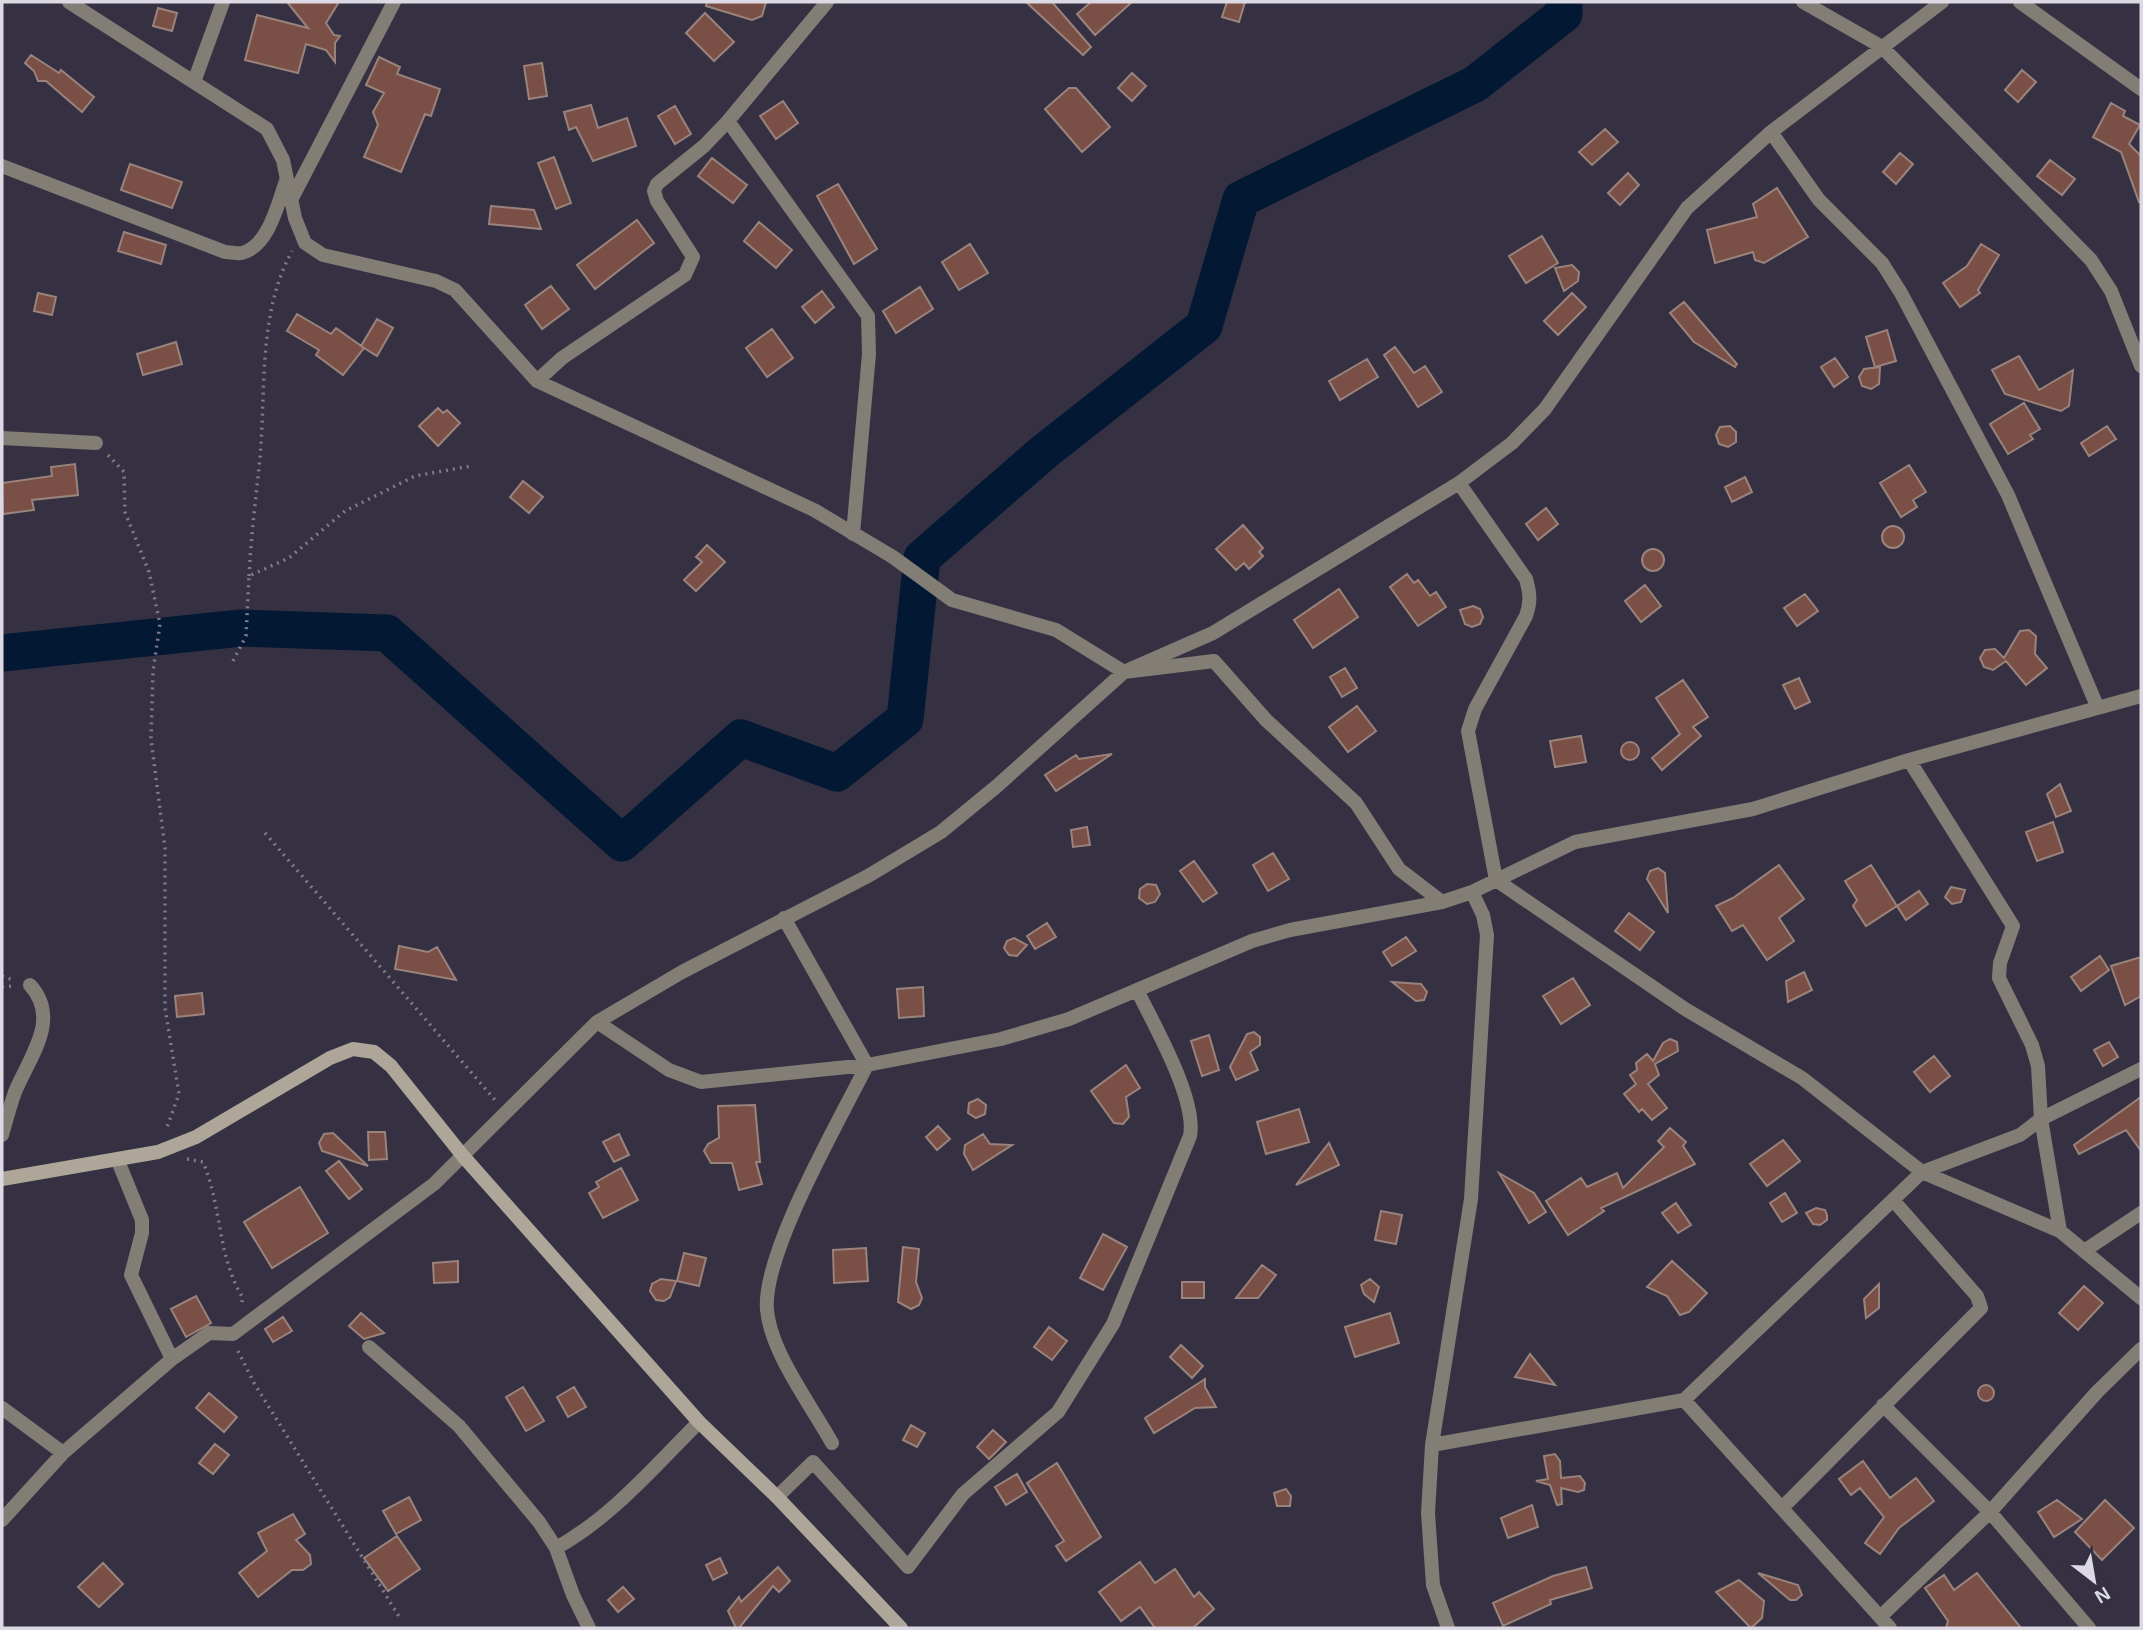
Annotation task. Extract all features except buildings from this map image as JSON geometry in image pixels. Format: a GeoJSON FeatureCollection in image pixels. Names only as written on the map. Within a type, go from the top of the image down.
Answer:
{"type":"FeatureCollection","features":[{"type":"Feature","properties":{"kind":"street"},"geometry":{"type":"LineString","coordinates":[[69,2],[267,129],[283,160],[291,200],[305,243],[323,254],[436,281],[455,290],[537,381],[814,510],[893,557],[952,600],[1056,630],[1124,672],[1214,661],[1266,720],[1356,803],[1399,869],[1442,902]]}},
{"type":"Feature","properties":{"kind":"street"},"geometry":{"type":"LineString","coordinates":[[194,82],[223,2]]}},
{"type":"Feature","properties":{"kind":"street"},"geometry":{"type":"LineString","coordinates":[[291,200],[394,2]]}},
{"type":"Feature","properties":{"kind":"street"},"geometry":{"type":"LineString","coordinates":[[537,381],[562,358],[685,275],[693,257],[654,191],[657,184],[704,146],[728,121],[827,2]]}},
{"type":"Feature","properties":{"kind":"street"},"geometry":{"type":"LineString","coordinates":[[1803,2],[1882,47],[2091,260],[2111,291],[2141,366]]}},
{"type":"Feature","properties":{"kind":"street"},"geometry":{"type":"LineString","coordinates":[[2,1520],[63,1453],[173,1359],[209,1333],[233,1334],[433,1184],[597,1022],[682,972],[868,876],[941,832],[997,786],[1124,672],[1213,633],[1459,483],[1512,443],[1545,409],[1687,208],[1771,132],[1942,2]]}},
{"type":"Feature","properties":{"kind":"street"},"geometry":{"type":"LineString","coordinates":[[2020,2],[2141,89]]}},
{"type":"Feature","properties":{"kind":"street"},"geometry":{"type":"LineString","coordinates":[[728,121],[868,316],[868,366],[853,534]]}},
{"type":"Feature","properties":{"kind":"street"},"geometry":{"type":"LineString","coordinates":[[1771,132],[1819,200],[1882,263],[1901,293],[2008,495],[2097,706]]}},
{"type":"Feature","properties":{"kind":"street"},"geometry":{"type":"LineString","coordinates":[[2,166],[225,252],[243,253],[258,243],[270,226],[287,180]]}},
{"type":"Feature","properties":{"kind":"street"},"geometry":{"type":"LineString","coordinates":[[2,438],[96,443]]}},
{"type":"Feature","properties":{"kind":"street"},"geometry":{"type":"LineString","coordinates":[[1459,483],[1526,579],[1530,590],[1531,604],[1526,616],[1475,709],[1468,731],[1496,880],[1685,1009],[1802,1078],[1922,1172],[2060,1231],[2141,1298]]}},
{"type":"Feature","properties":{"kind":"street"},"geometry":{"type":"LineString","coordinates":[[597,1022],[668,1070],[701,1082],[867,1065],[1002,1039],[1069,1019],[1252,941],[1290,930],[1442,902],[1472,892],[1575,842],[1752,809],[1909,760],[2141,696]]}},
{"type":"Feature","properties":{"kind":"street"},"geometry":{"type":"LineString","coordinates":[[1909,760],[2013,926],[2000,963],[1999,978],[2032,1045],[2038,1066],[2041,1119],[2060,1231]]}},
{"type":"Feature","properties":{"kind":"street"},"geometry":{"type":"LineString","coordinates":[[1448,1628],[1433,1585],[1428,1513],[1432,1445],[1471,1199],[1488,935],[1472,892]]}},
{"type":"Feature","properties":{"kind":"street"},"geometry":{"type":"LineString","coordinates":[[784,918],[867,1065]]}},
{"type":"Feature","properties":{"kind":"street"},"geometry":{"type":"LineString","coordinates":[[2,1135],[15,1093],[39,1041],[45,1012],[41,997],[30,985]]}},
{"type":"Feature","properties":{"kind":"street"},"geometry":{"type":"LineString","coordinates":[[778,1497],[813,1462],[908,1567],[963,1494],[1058,1412],[1113,1324],[1190,1136],[1192,1118],[1175,1071],[1137,990]]}},
{"type":"Feature","properties":{"kind":"street"},"geometry":{"type":"LineString","coordinates":[[2,1179],[158,1152],[197,1137],[330,1058],[353,1049],[374,1052],[391,1066],[463,1156],[699,1422],[778,1497],[901,1628]]}},
{"type":"Feature","properties":{"kind":"street"},"geometry":{"type":"LineString","coordinates":[[832,1443],[775,1341],[767,1310],[769,1277],[789,1224],[867,1065]]}},
{"type":"Feature","properties":{"kind":"street"},"geometry":{"type":"LineString","coordinates":[[1432,1445],[1684,1400],[1922,1172],[2020,1135],[2041,1119],[2141,1069]]}},
{"type":"Feature","properties":{"kind":"street"},"geometry":{"type":"LineString","coordinates":[[118,1161],[142,1220],[142,1233],[131,1275],[173,1359]]}},
{"type":"Feature","properties":{"kind":"street"},"geometry":{"type":"LineString","coordinates":[[1782,1508],[1981,1308],[1980,1300],[1893,1200]]}},
{"type":"Feature","properties":{"kind":"street"},"geometry":{"type":"LineString","coordinates":[[2084,1251],[2141,1213]]}},
{"type":"Feature","properties":{"kind":"street"},"geometry":{"type":"LineString","coordinates":[[369,1347],[459,1426],[556,1548],[573,1595],[589,1628]]}},
{"type":"Feature","properties":{"kind":"street"},"geometry":{"type":"LineString","coordinates":[[1684,1400],[1885,1623],[1990,1512],[2097,1392],[2141,1349]]}},
{"type":"Feature","properties":{"kind":"street"},"geometry":{"type":"LineString","coordinates":[[1883,1405],[1990,1512],[2089,1628]]}},
{"type":"Feature","properties":{"kind":"street"},"geometry":{"type":"LineString","coordinates":[[2,1408],[63,1453]]}},
{"type":"Feature","properties":{"kind":"street"},"geometry":{"type":"LineString","coordinates":[[556,1548],[583,1533],[609,1511],[699,1422]]}},
{"type":"Feature","properties":{"kind":"path"},"geometry":{"type":"LineString","coordinates":[[233,661],[246,636],[251,523],[260,458],[265,348],[281,270],[301,233]]}},
{"type":"Feature","properties":{"kind":"path"},"geometry":{"type":"LineString","coordinates":[[96,443],[124,472],[125,512],[149,572],[160,624],[153,671],[151,739],[165,848],[164,1008],[179,1094],[158,1152],[203,1162],[215,1189],[217,1223],[233,1282],[243,1298],[233,1334],[238,1352],[400,1618]]}},
{"type":"Feature","properties":{"kind":"path"},"geometry":{"type":"LineString","coordinates":[[249,576],[289,558],[345,512],[415,476],[471,466]]}},
{"type":"Feature","properties":{"kind":"path"},"geometry":{"type":"LineString","coordinates":[[265,833],[506,1112]]}},
{"type":"Feature","properties":{"kind":"waterway"},"geometry":{"type":"LineString","coordinates":[[2,653],[241,628],[387,633],[622,843],[741,738],[837,773],[905,719],[922,558],[1044,452],[1204,326],[1241,199],[1475,84],[1564,14],[1564,2]]}}]}
